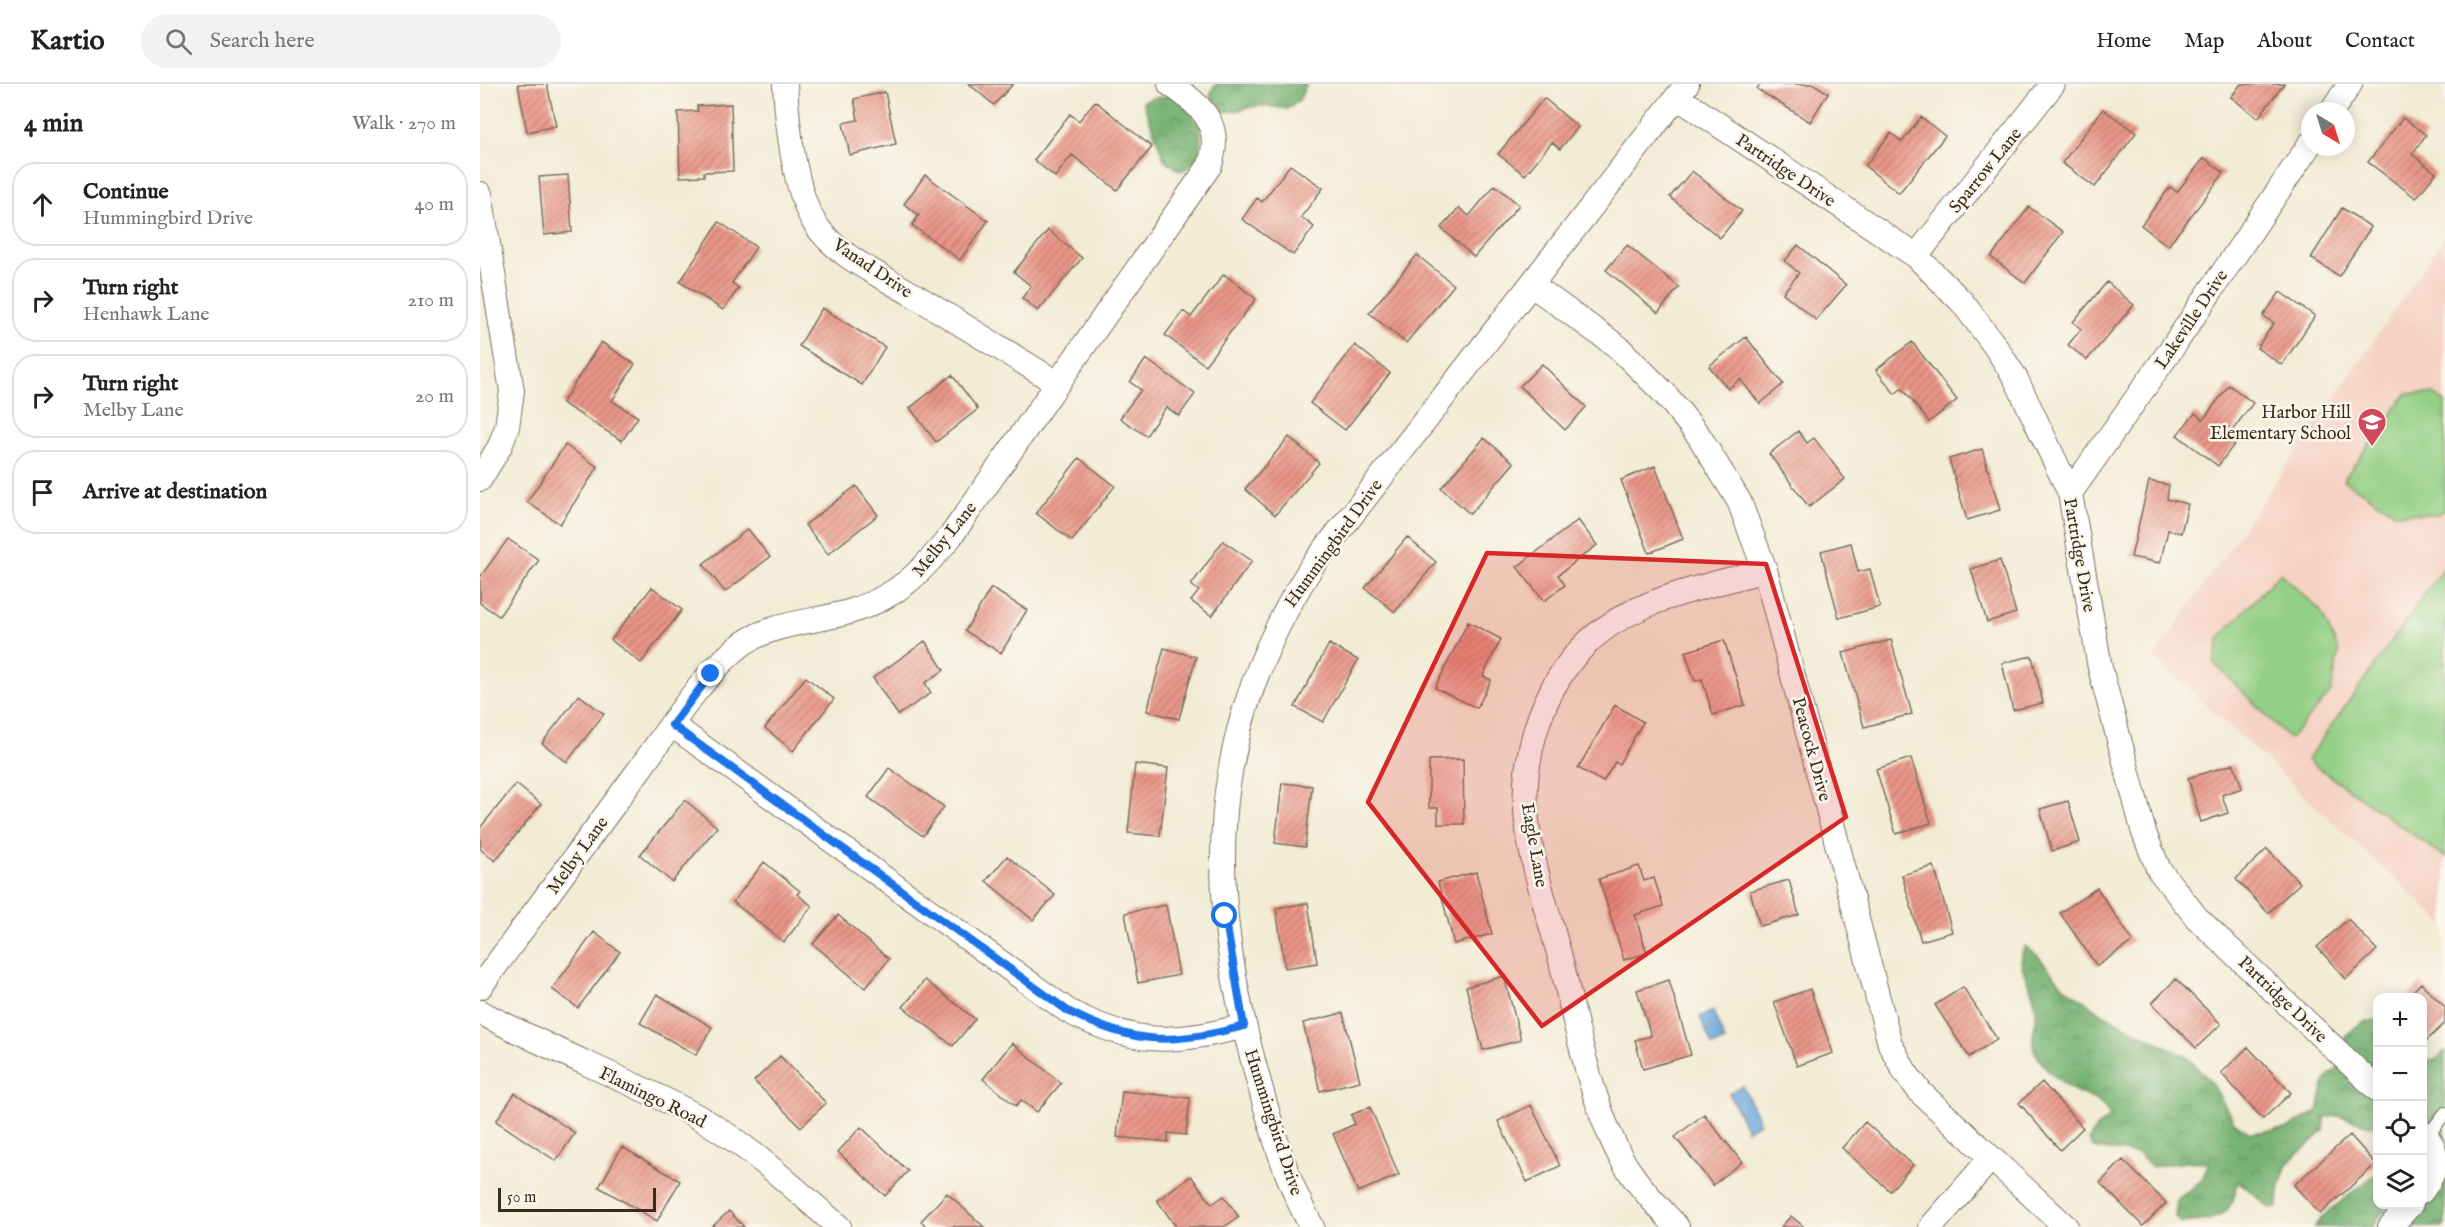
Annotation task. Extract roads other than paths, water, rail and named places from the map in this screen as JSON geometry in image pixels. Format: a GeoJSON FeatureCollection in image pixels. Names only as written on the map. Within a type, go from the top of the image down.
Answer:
{"type":"FeatureCollection","features":[{"type":"Feature","properties":{"kind":"street","name":"Vanad Drive"},"geometry":{"type":"LineString","coordinates":[[785,84],[792,148],[805,201],[815,223],[824,234],[859,262],[1057,382]]}},
{"type":"Feature","properties":{"kind":"street","name":"Melby Lane"},"geometry":{"type":"LineString","coordinates":[[480,987],[711,674],[751,638],[768,631],[850,612],[876,602],[907,585],[951,536],[1210,165],[1216,146],[1214,129],[1207,116],[1170,84]]}},
{"type":"Feature","properties":{"kind":"street","name":"Sparrow Lane"},"geometry":{"type":"LineString","coordinates":[[1916,256],[2053,84]]}},
{"type":"Feature","properties":{"kind":"street"},"geometry":{"type":"LineString","coordinates":[[2338,102],[2350,84]]}},
{"type":"Feature","properties":{"kind":"street","name":"Partridge Drive"},"geometry":{"type":"LineString","coordinates":[[1682,90],[1916,256],[1962,302],[1995,346],[2015,378],[2070,493],[2100,668],[2144,833],[2159,870],[2197,918],[2373,1085]]}},
{"type":"Feature","properties":{"kind":"street","name":"Hummingbird Drive"},"geometry":{"type":"LineString","coordinates":[[1312,1227],[1300,1205],[1277,1146],[1244,1026],[1225,916],[1221,845],[1229,766],[1248,691],[1283,610],[1312,566],[1682,90]]}},
{"type":"Feature","properties":{"kind":"street","name":"Lakeville Drive"},"geometry":{"type":"LineString","coordinates":[[2070,493],[2181,336],[2302,156]]}},
{"type":"Feature","properties":{"kind":"street"},"geometry":{"type":"LineString","coordinates":[[480,194],[512,391],[507,427],[500,446],[480,479]]}},
{"type":"Feature","properties":{"kind":"street","name":"Peacock Drive"},"geometry":{"type":"LineString","coordinates":[[1532,285],[1618,347],[1672,402],[1699,436],[1739,501],[1765,570],[1890,1044],[1905,1072],[1921,1093],[2066,1227]]}},
{"type":"Feature","properties":{"kind":"street","name":"Eagle Lane"},"geometry":{"type":"LineString","coordinates":[[1677,1227],[1644,1191],[1617,1149],[1599,1104],[1533,850],[1526,806],[1527,766],[1538,721],[1554,686],[1581,648],[1605,628],[1646,605],[1765,570]]}},
{"type":"Feature","properties":{"kind":"street"},"geometry":{"type":"LineString","coordinates":[[672,725],[1068,1011],[1127,1036],[1178,1039],[1205,1036],[1244,1026]]}},
{"type":"Feature","properties":{"kind":"street","name":"Flamingo Road"},"geometry":{"type":"LineString","coordinates":[[480,1012],[533,1040],[692,1113],[745,1148],[839,1227]]}},
{"type":"Feature","properties":{"kind":"street"},"geometry":{"type":"LineString","coordinates":[[2427,1184],[2433,1175],[2429,1142]]}},
{"type":"Feature","properties":{"kind":"street"},"geometry":{"type":"LineString","coordinates":[[1931,1227],[1991,1158]]}},
{"type":"Feature","properties":{"kind":"street"},"geometry":{"type":"LineString","coordinates":[[2390,1227],[2406,1209]]}},
{"type":"Feature","properties":{"kind":"lane"},"geometry":{"type":"LineString","coordinates":[[2429,1142],[2445,1113]]}},
{"type":"Feature","properties":{"kind":"water"},"geometry":{"type":"Polygon","coordinates":[[[1713,1011],[1725,1041],[1712,1046],[1700,1017],[1713,1011]]]}},
{"type":"Feature","properties":{"kind":"water"},"geometry":{"type":"Polygon","coordinates":[[[1743,1086],[1760,1123],[1747,1130],[1729,1093],[1743,1086]]]}},
{"type":"Feature","properties":{"kind":"place","name":"Harbor Hill Elementary School"},"geometry":{"type":"Point","coordinates":[2372,448]}}]}
